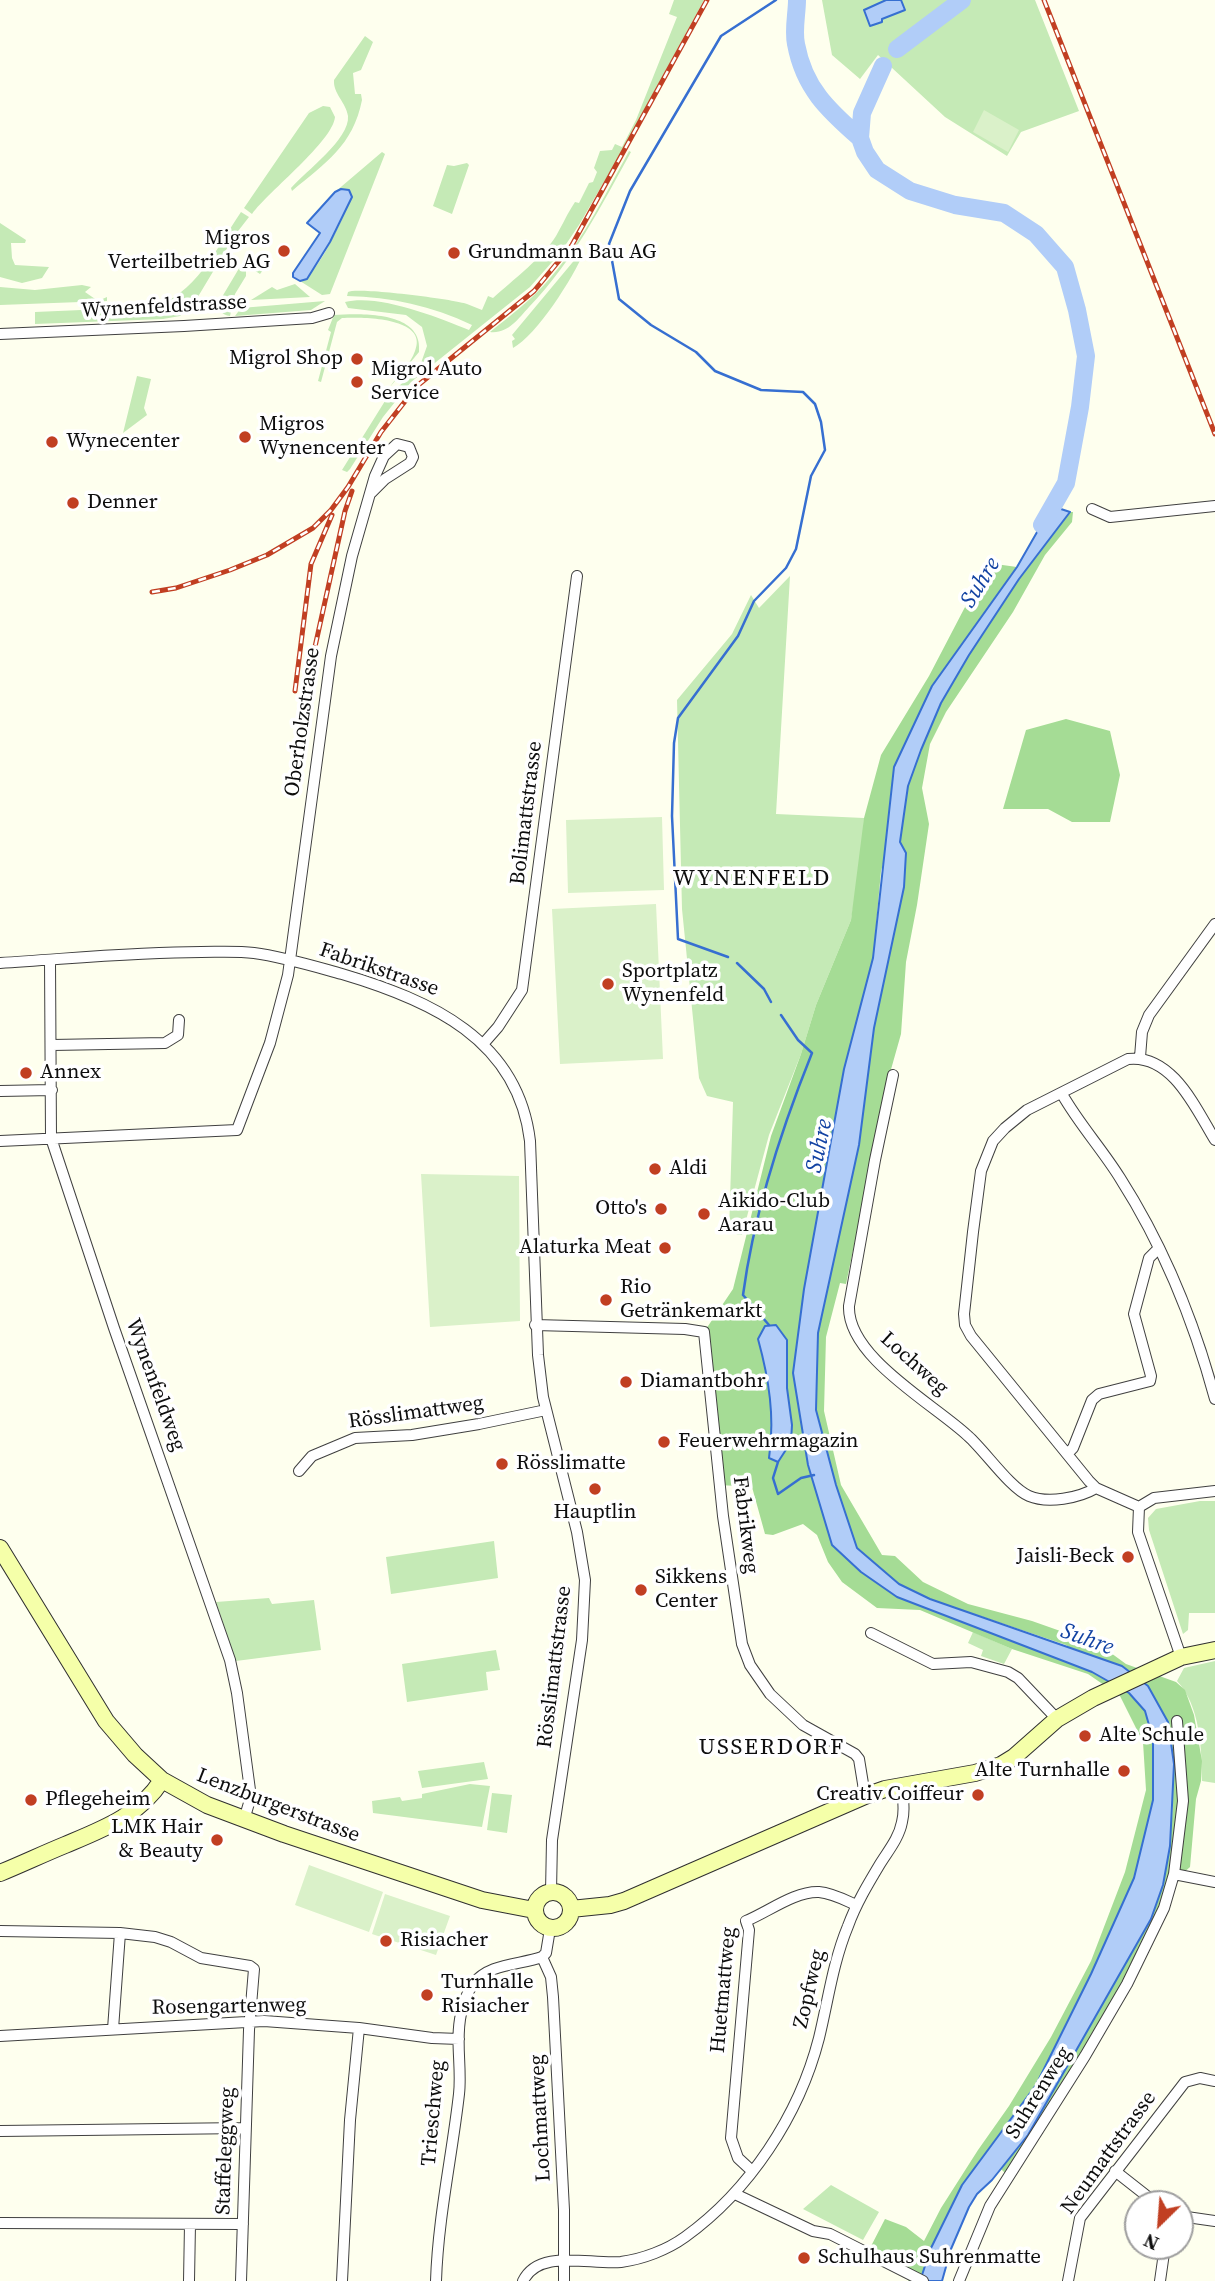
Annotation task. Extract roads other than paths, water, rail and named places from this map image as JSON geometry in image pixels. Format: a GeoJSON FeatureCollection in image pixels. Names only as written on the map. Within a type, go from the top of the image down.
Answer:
{"type":"FeatureCollection","features":[{"type":"Feature","properties":{"kind":"main road","name":"Lenzburgerstrasse"},"geometry":{"type":"LineString","coordinates":[[0,1548],[106,1721],[135,1755],[162,1780],[195,1799],[244,1820],[475,1898],[534,1910]]}},
{"type":"Feature","properties":{"kind":"main road"},"geometry":{"type":"LineString","coordinates":[[571,1909],[624,1901],[865,1796],[1001,1765],[1022,1751],[1057,1719],[1111,1689],[1181,1657],[1215,1650]]}},
{"type":"Feature","properties":{"kind":"main road"},"geometry":{"type":"LineString","coordinates":[[0,1873],[112,1825],[144,1803],[162,1780]]}},
{"type":"Feature","properties":{"kind":"main road"},"geometry":{"type":"LineString","coordinates":[[551,1892],[563,1895],[570,1903],[571,1909],[565,1924],[550,1928],[538,1921],[534,1910],[539,1898],[551,1892]]}},
{"type":"Feature","properties":{"kind":"street","name":"Wynenfeldstrasse"},"geometry":{"type":"LineString","coordinates":[[0,334],[312,318],[329,313]]}},
{"type":"Feature","properties":{"kind":"street","name":"Oberholzstrasse"},"geometry":{"type":"LineString","coordinates":[[51,1138],[237,1130],[270,1043],[288,975],[331,656],[352,556],[371,493],[380,464],[390,448],[397,444],[409,447],[413,457],[410,463],[371,493]]}},
{"type":"Feature","properties":{"kind":"street"},"geometry":{"type":"LineString","coordinates":[[1091,509],[1110,517],[1215,506]]}},
{"type":"Feature","properties":{"kind":"street","name":"Bolimattstrasse"},"geometry":{"type":"LineString","coordinates":[[484,1043],[502,1022],[522,990],[578,576]]}},
{"type":"Feature","properties":{"kind":"street"},"geometry":{"type":"LineString","coordinates":[[1140,1057],[1142,1032],[1149,1015],[1215,924]]}},
{"type":"Feature","properties":{"kind":"street","name":"Fabrikstrasse"},"geometry":{"type":"LineString","coordinates":[[0,963],[185,952],[252,953],[290,960],[362,980],[444,1014],[484,1043],[509,1075],[528,1120],[535,1325]]}},
{"type":"Feature","properties":{"kind":"street","name":"Wynenfeldweg"},"geometry":{"type":"LineString","coordinates":[[50,960],[51,1138],[110,1317],[230,1660],[250,1790],[244,1820]]}},
{"type":"Feature","properties":{"kind":"street"},"geometry":{"type":"LineString","coordinates":[[52,1045],[165,1043],[178,1035],[179,1020]]}},
{"type":"Feature","properties":{"kind":"street"},"geometry":{"type":"LineString","coordinates":[[1139,1507],[1096,1488],[971,1336],[965,1325],[964,1314],[981,1171],[993,1141],[1027,1110],[1110,1067],[1140,1057],[1161,1065],[1173,1077],[1196,1107],[1215,1140]]}},
{"type":"Feature","properties":{"kind":"street","name":"Lochweg"},"geometry":{"type":"LineString","coordinates":[[893,1075],[875,1160],[848,1318],[858,1338],[895,1379],[969,1437],[1026,1495],[1052,1500],[1096,1488]]}},
{"type":"Feature","properties":{"kind":"street"},"geometry":{"type":"LineString","coordinates":[[0,1091],[52,1090]]}},
{"type":"Feature","properties":{"kind":"street"},"geometry":{"type":"LineString","coordinates":[[1062,1094],[1119,1177],[1160,1248],[1184,1300],[1215,1399]]}},
{"type":"Feature","properties":{"kind":"street"},"geometry":{"type":"LineString","coordinates":[[0,1141],[51,1138]]}},
{"type":"Feature","properties":{"kind":"street"},"geometry":{"type":"LineString","coordinates":[[1068,1453],[1073,1448],[1092,1400],[1099,1394],[1150,1381],[1151,1376],[1134,1314],[1149,1258],[1160,1248]]}},
{"type":"Feature","properties":{"kind":"street","name":"Rösslimattstrasse"},"geometry":{"type":"LineString","coordinates":[[535,1325],[546,1410],[577,1532],[585,1580],[582,1640],[552,1840],[551,1892]]}},
{"type":"Feature","properties":{"kind":"street","name":"Fabrikweg"},"geometry":{"type":"LineString","coordinates":[[535,1325],[685,1329],[705,1332],[723,1516],[742,1644],[750,1665],[770,1694],[803,1725],[855,1754],[859,1759],[865,1796]]}},
{"type":"Feature","properties":{"kind":"street","name":"Rösslimattweg"},"geometry":{"type":"LineString","coordinates":[[299,1471],[312,1456],[355,1438],[412,1435],[546,1410]]}},
{"type":"Feature","properties":{"kind":"street"},"geometry":{"type":"LineString","coordinates":[[1139,1507],[1154,1498],[1215,1491]]}},
{"type":"Feature","properties":{"kind":"street"},"geometry":{"type":"LineString","coordinates":[[1139,1507],[1138,1532],[1181,1657]]}},
{"type":"Feature","properties":{"kind":"street"},"geometry":{"type":"LineString","coordinates":[[871,1633],[933,1664],[971,1662],[1008,1672],[1018,1678],[1057,1719]]}},
{"type":"Feature","properties":{"kind":"street","name":"Suhrenweg"},"geometry":{"type":"LineString","coordinates":[[959,2281],[990,2206],[1127,1984],[1167,1900],[1174,1874],[1183,1801],[1177,1721]]}},
{"type":"Feature","properties":{"kind":"street","name":"Zopfweg"},"geometry":{"type":"LineString","coordinates":[[564,2260],[602,2263],[624,2261],[662,2250],[682,2239],[709,2218],[735,2194],[752,2171],[776,2137],[813,2059],[839,1948],[856,1905],[900,1829],[904,1809],[901,1786]]}},
{"type":"Feature","properties":{"kind":"street"},"geometry":{"type":"LineString","coordinates":[[1174,1874],[1215,1882]]}},
{"type":"Feature","properties":{"kind":"street","name":"Huetmattweg"},"geometry":{"type":"LineString","coordinates":[[752,2171],[738,2158],[731,2138],[749,1930],[746,1921],[807,1894],[819,1892],[856,1905]]}},
{"type":"Feature","properties":{"kind":"street"},"geometry":{"type":"LineString","coordinates":[[542,1957],[546,1953],[550,1928]]}},
{"type":"Feature","properties":{"kind":"street"},"geometry":{"type":"LineString","coordinates":[[0,1931],[120,1933],[113,2029]]}},
{"type":"Feature","properties":{"kind":"street","name":"Staffeleggweg"},"geometry":{"type":"LineString","coordinates":[[120,1933],[172,1942],[201,1958],[250,1966],[255,1973],[249,2022],[242,2281]]}},
{"type":"Feature","properties":{"kind":"street","name":"Trieschweg"},"geometry":{"type":"LineString","coordinates":[[436,2281],[438,2242],[461,2078],[459,2039],[465,1999],[475,1982],[499,1967],[542,1957]]}},
{"type":"Feature","properties":{"kind":"street","name":"Lochmattweg"},"geometry":{"type":"LineString","coordinates":[[542,1957],[548,1967],[553,1997],[563,2183],[564,2260]]}},
{"type":"Feature","properties":{"kind":"street","name":"Rosengartenweg"},"geometry":{"type":"LineString","coordinates":[[0,2036],[249,2022],[359,2028],[459,2039]]}},
{"type":"Feature","properties":{"kind":"street"},"geometry":{"type":"LineString","coordinates":[[342,2281],[350,2120],[359,2028]]}},
{"type":"Feature","properties":{"kind":"street","name":"Neumattstrasse"},"geometry":{"type":"LineString","coordinates":[[1068,2281],[1080,2218],[1185,2082],[1200,2078],[1215,2081]]}},
{"type":"Feature","properties":{"kind":"street"},"geometry":{"type":"LineString","coordinates":[[0,2131],[245,2128]]}},
{"type":"Feature","properties":{"kind":"street"},"geometry":{"type":"LineString","coordinates":[[1115,2171],[1139,2190]]}},
{"type":"Feature","properties":{"kind":"street"},"geometry":{"type":"LineString","coordinates":[[735,2194],[813,2231],[830,2234],[923,2281]]}},
{"type":"Feature","properties":{"kind":"street"},"geometry":{"type":"LineString","coordinates":[[1194,2218],[1215,2221]]}},
{"type":"Feature","properties":{"kind":"street"},"geometry":{"type":"LineString","coordinates":[[0,2223],[243,2224]]}},
{"type":"Feature","properties":{"kind":"street"},"geometry":{"type":"LineString","coordinates":[[189,2281],[190,2224]]}},
{"type":"Feature","properties":{"kind":"street"},"geometry":{"type":"LineString","coordinates":[[523,2281],[528,2271],[540,2264],[564,2260],[564,2281]]}},
{"type":"Feature","properties":{"kind":"street"},"geometry":{"type":"LineString","coordinates":[[1160,2281],[1163,2260]]}},
{"type":"Feature","properties":{"kind":"water"},"geometry":{"type":"Polygon","coordinates":[[[886,0],[901,0],[905,10],[870,26],[864,10],[886,0]]]}},
{"type":"Feature","properties":{"kind":"water"},"geometry":{"type":"Polygon","coordinates":[[[341,189],[349,190],[352,197],[330,242],[307,279],[300,281],[293,277],[293,273],[320,233],[307,223],[335,192],[341,189]]]}},
{"type":"Feature","properties":{"kind":"water","name":"Suhre"},"geometry":{"type":"Polygon","coordinates":[[[1052,506],[1070,512],[1019,579],[969,655],[941,703],[908,786],[900,842],[906,853],[904,887],[874,1028],[859,1145],[818,1333],[816,1410],[836,1485],[857,1548],[899,1584],[930,1599],[1122,1666],[1148,1686],[1168,1722],[1174,1764],[1170,1846],[1163,1885],[1151,1919],[1028,2135],[969,2207],[951,2249],[942,2281],[920,2281],[931,2248],[962,2185],[1036,2085],[1091,1974],[1134,1878],[1153,1800],[1153,1739],[1145,1711],[1129,1693],[1092,1672],[897,1597],[861,1572],[832,1545],[808,1465],[793,1373],[804,1289],[844,1069],[873,958],[894,767],[932,686],[1017,567],[1052,506]]]}},
{"type":"Feature","properties":{"kind":"water"},"geometry":{"type":"Polygon","coordinates":[[[776,1325],[787,1340],[787,1388],[792,1425],[791,1442],[778,1462],[769,1458],[770,1398],[758,1339],[765,1326],[776,1325]]]}},
{"type":"Feature","properties":{"kind":"waterway"},"geometry":{"type":"LineString","coordinates":[[728,957],[678,939],[672,816],[674,743],[678,718],[738,636],[754,601],[786,568],[796,549],[811,476],[825,450],[821,422],[815,404],[803,392],[761,390],[715,371],[696,352],[651,325],[619,299],[609,244],[630,191],[721,36],[776,0]]}},
{"type":"Feature","properties":{"kind":"waterway"},"geometry":{"type":"LineString","coordinates":[[797,0],[795,39],[805,73],[811,86],[828,108],[860,138]]}},
{"type":"Feature","properties":{"kind":"waterway","name":"Suhre"},"geometry":{"type":"LineString","coordinates":[[897,49],[962,0]]}},
{"type":"Feature","properties":{"kind":"waterway","name":"Suhre"},"geometry":{"type":"LineString","coordinates":[[883,66],[862,113],[860,138],[865,152],[877,170],[910,191],[955,205],[1004,213],[1036,234],[1065,267],[1086,356],[1066,483],[1042,525]]}},
{"type":"Feature","properties":{"kind":"waterway"},"geometry":{"type":"LineString","coordinates":[[737,963],[764,989],[771,1002]]}},
{"type":"Feature","properties":{"kind":"waterway"},"geometry":{"type":"LineString","coordinates":[[769,1325],[743,1295],[761,1202],[812,1053],[798,1040],[781,1015]]}},
{"type":"Feature","properties":{"kind":"waterway"},"geometry":{"type":"LineString","coordinates":[[778,1462],[773,1478],[778,1494],[801,1478],[814,1475]]}},
{"type":"Feature","properties":{"kind":"railway"},"geometry":{"type":"LineString","coordinates":[[152,592],[176,588],[267,555],[313,528],[331,510],[381,432],[417,386],[534,291],[572,245],[707,0]]}},
{"type":"Feature","properties":{"kind":"railway"},"geometry":{"type":"LineString","coordinates":[[1044,0],[1215,434]]}},
{"type":"Feature","properties":{"kind":"railway"},"geometry":{"type":"LineString","coordinates":[[305,692],[345,511],[352,491]]}},
{"type":"Feature","properties":{"kind":"railway"},"geometry":{"type":"LineString","coordinates":[[295,691],[311,564],[332,515]]}},
{"type":"Feature","properties":{"kind":"place","name":"Migros Verteilbetrieb AG"},"geometry":{"type":"Point","coordinates":[284,251]}},
{"type":"Feature","properties":{"kind":"place","name":"Grundmann Bau AG"},"geometry":{"type":"Point","coordinates":[454,253]}},
{"type":"Feature","properties":{"kind":"place","name":"Migrol Shop"},"geometry":{"type":"Point","coordinates":[357,359]}},
{"type":"Feature","properties":{"kind":"place","name":"Migrol Auto Service"},"geometry":{"type":"Point","coordinates":[357,382]}},
{"type":"Feature","properties":{"kind":"place","name":"Migros Wynencenter"},"geometry":{"type":"Point","coordinates":[245,437]}},
{"type":"Feature","properties":{"kind":"place","name":"Wynecenter"},"geometry":{"type":"Point","coordinates":[52,442]}},
{"type":"Feature","properties":{"kind":"place","name":"Denner"},"geometry":{"type":"Point","coordinates":[73,503]}},
{"type":"Feature","properties":{"kind":"place","name":"Sportplatz Wynenfeld"},"geometry":{"type":"Point","coordinates":[608,984]}},
{"type":"Feature","properties":{"kind":"place","name":"Annex"},"geometry":{"type":"Point","coordinates":[26,1073]}},
{"type":"Feature","properties":{"kind":"place","name":"Aldi"},"geometry":{"type":"Point","coordinates":[655,1169]}},
{"type":"Feature","properties":{"kind":"place","name":"Otto's"},"geometry":{"type":"Point","coordinates":[661,1209]}},
{"type":"Feature","properties":{"kind":"place","name":"Aikido-Club Aarau"},"geometry":{"type":"Point","coordinates":[704,1214]}},
{"type":"Feature","properties":{"kind":"place","name":"Alaturka Meat"},"geometry":{"type":"Point","coordinates":[665,1248]}},
{"type":"Feature","properties":{"kind":"place","name":"Rio Getränkemarkt"},"geometry":{"type":"Point","coordinates":[606,1300]}},
{"type":"Feature","properties":{"kind":"place","name":"Diamantbohr"},"geometry":{"type":"Point","coordinates":[626,1382]}},
{"type":"Feature","properties":{"kind":"place","name":"Feuerwehrmagazin"},"geometry":{"type":"Point","coordinates":[664,1442]}},
{"type":"Feature","properties":{"kind":"place","name":"Rösslimatte"},"geometry":{"type":"Point","coordinates":[502,1464]}},
{"type":"Feature","properties":{"kind":"place","name":"Hauptlin"},"geometry":{"type":"Point","coordinates":[595,1489]}},
{"type":"Feature","properties":{"kind":"place","name":"Jaisli-Beck"},"geometry":{"type":"Point","coordinates":[1128,1557]}},
{"type":"Feature","properties":{"kind":"place","name":"Sikkens Center"},"geometry":{"type":"Point","coordinates":[641,1590]}},
{"type":"Feature","properties":{"kind":"place","name":"Alte Schule"},"geometry":{"type":"Point","coordinates":[1085,1736]}},
{"type":"Feature","properties":{"kind":"place","name":"Alte Turnhalle"},"geometry":{"type":"Point","coordinates":[1124,1771]}},
{"type":"Feature","properties":{"kind":"place","name":"Creativ Coiffeur"},"geometry":{"type":"Point","coordinates":[978,1795]}},
{"type":"Feature","properties":{"kind":"place","name":"Pflegeheim"},"geometry":{"type":"Point","coordinates":[31,1800]}},
{"type":"Feature","properties":{"kind":"place","name":"LMK Hair & Beauty"},"geometry":{"type":"Point","coordinates":[217,1840]}},
{"type":"Feature","properties":{"kind":"place","name":"Risiacher"},"geometry":{"type":"Point","coordinates":[386,1941]}},
{"type":"Feature","properties":{"kind":"place","name":"Turnhalle Risiacher"},"geometry":{"type":"Point","coordinates":[427,1995]}},
{"type":"Feature","properties":{"kind":"place","name":"Schulhaus Suhrenmatte"},"geometry":{"type":"Point","coordinates":[804,2258]}},
{"type":"Feature","properties":{"kind":"district","name":"WYNENFELD"},"geometry":{"type":"Point","coordinates":[752,879]}},
{"type":"Feature","properties":{"kind":"district","name":"USSERDORF"},"geometry":{"type":"Point","coordinates":[772,1748]}}]}
